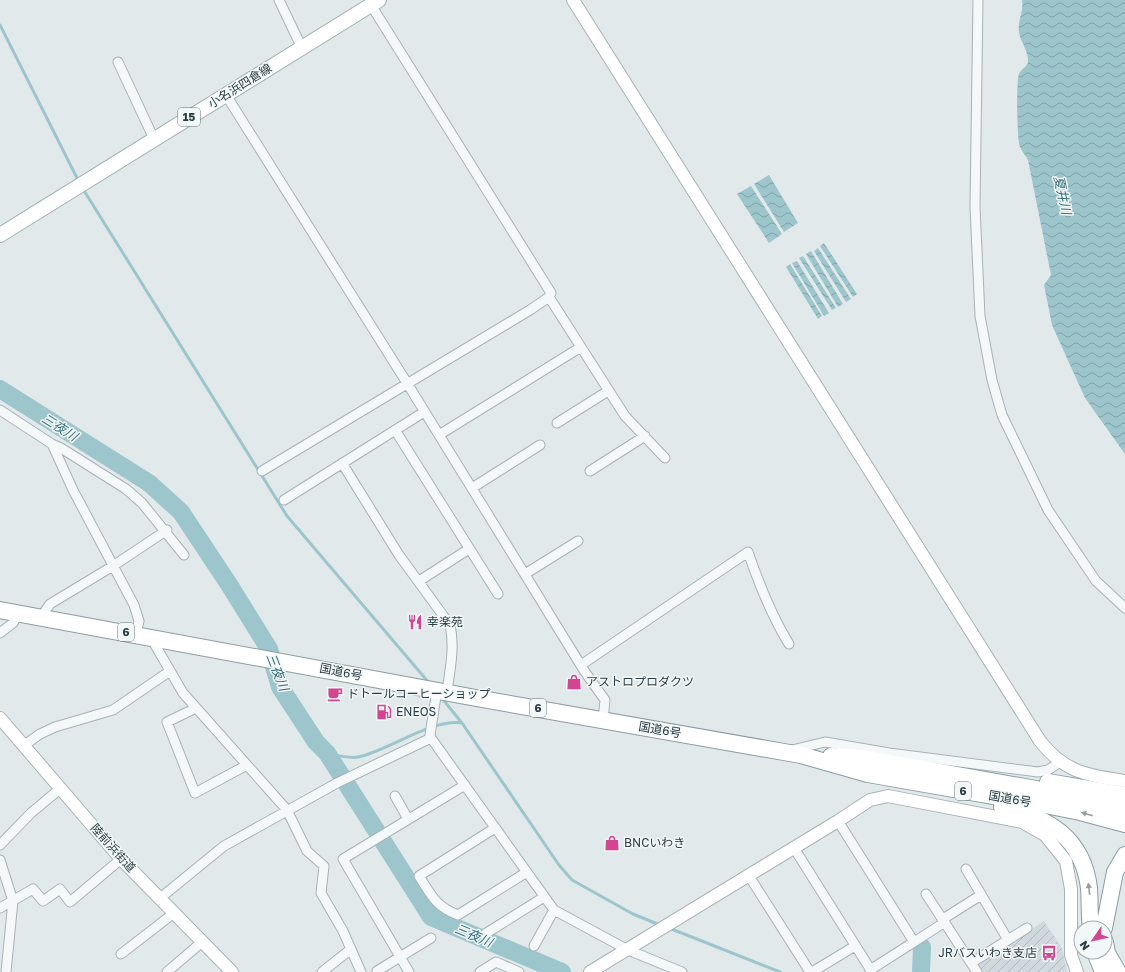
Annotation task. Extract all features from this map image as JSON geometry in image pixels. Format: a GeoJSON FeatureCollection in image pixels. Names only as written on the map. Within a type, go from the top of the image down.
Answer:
{"type":"FeatureCollection","features":[{"type":"Feature","properties":{"kind":"highway","name":"国道6号"},"geometry":{"type":"LineString","coordinates":[[0,610],[801,755],[868,774],[1080,812],[1125,824]]}},
{"type":"Feature","properties":{"kind":"highway","name":"国道6号"},"geometry":{"type":"LineString","coordinates":[[801,755],[861,758],[1036,789],[1125,810]]}},
{"type":"Feature","properties":{"kind":"highway","name":"6"},"geometry":{"type":"LineString","coordinates":[[801,755],[861,778],[1016,810],[1039,818],[1056,828],[1069,840],[1083,863],[1089,887],[1091,920]]}},
{"type":"Feature","properties":{"kind":"highway","name":"6"},"geometry":{"type":"LineString","coordinates":[[916,768],[997,774],[1122,790]]}},
{"type":"Feature","properties":{"kind":"highway"},"geometry":{"type":"LineString","coordinates":[[1106,920],[1115,872],[1125,855]]}},
{"type":"Feature","properties":{"kind":"highway"},"geometry":{"type":"LineString","coordinates":[[1098,960],[1103,972]]}},
{"type":"Feature","properties":{"kind":"highway"},"geometry":{"type":"LineString","coordinates":[[1111,960],[1118,972]]}},
{"type":"Feature","properties":{"kind":"main road","name":"小名浜四倉線"},"geometry":{"type":"LineString","coordinates":[[0,235],[375,2]]}},
{"type":"Feature","properties":{"kind":"street"},"geometry":{"type":"LineString","coordinates":[[278,0],[302,48]]}},
{"type":"Feature","properties":{"kind":"street"},"geometry":{"type":"LineString","coordinates":[[573,0],[1040,741],[1053,757],[1060,762],[1076,771],[1122,790]]}},
{"type":"Feature","properties":{"kind":"street"},"geometry":{"type":"LineString","coordinates":[[978,0],[975,207],[980,316],[992,380],[1002,415],[1048,510],[1096,581],[1125,608]]}},
{"type":"Feature","properties":{"kind":"street"},"geometry":{"type":"LineString","coordinates":[[375,2],[551,293],[549,297],[608,391],[625,416],[665,458]]}},
{"type":"Feature","properties":{"kind":"street"},"geometry":{"type":"LineString","coordinates":[[118,62],[154,140]]}},
{"type":"Feature","properties":{"kind":"street"},"geometry":{"type":"LineString","coordinates":[[226,95],[407,383],[581,665],[605,700],[603,720]]}},
{"type":"Feature","properties":{"kind":"street"},"geometry":{"type":"LineString","coordinates":[[262,471],[549,297]]}},
{"type":"Feature","properties":{"kind":"street"},"geometry":{"type":"LineString","coordinates":[[439,435],[581,347]]}},
{"type":"Feature","properties":{"kind":"street"},"geometry":{"type":"LineString","coordinates":[[557,423],[608,391]]}},
{"type":"Feature","properties":{"kind":"street"},"geometry":{"type":"LineString","coordinates":[[0,410],[126,489],[142,503],[166,530],[184,555]]}},
{"type":"Feature","properties":{"kind":"street"},"geometry":{"type":"LineString","coordinates":[[284,500],[424,412]]}},
{"type":"Feature","properties":{"kind":"street"},"geometry":{"type":"LineString","coordinates":[[395,430],[498,594]]}},
{"type":"Feature","properties":{"kind":"street"},"geometry":{"type":"LineString","coordinates":[[590,471],[645,436]]}},
{"type":"Feature","properties":{"kind":"street"},"geometry":{"type":"LineString","coordinates":[[52,444],[73,490],[134,605],[143,635],[170,671],[183,693],[287,810],[307,851],[324,866],[321,894],[343,931],[361,972]]}},
{"type":"Feature","properties":{"kind":"street"},"geometry":{"type":"LineString","coordinates":[[472,488],[540,445]]}},
{"type":"Feature","properties":{"kind":"street"},"geometry":{"type":"LineString","coordinates":[[342,463],[399,555],[450,624],[453,638],[453,649],[432,721],[431,736],[554,910],[628,950],[682,972]]}},
{"type":"Feature","properties":{"kind":"street"},"geometry":{"type":"LineString","coordinates":[[41,617],[50,604],[113,566],[166,530]]}},
{"type":"Feature","properties":{"kind":"street"},"geometry":{"type":"LineString","coordinates":[[525,574],[578,541]]}},
{"type":"Feature","properties":{"kind":"street"},"geometry":{"type":"LineString","coordinates":[[419,581],[470,549]]}},
{"type":"Feature","properties":{"kind":"street"},"geometry":{"type":"LineString","coordinates":[[581,665],[748,552],[773,617],[789,644]]}},
{"type":"Feature","properties":{"kind":"street"},"geometry":{"type":"LineString","coordinates":[[0,633],[13,623],[18,613]]}},
{"type":"Feature","properties":{"kind":"street"},"geometry":{"type":"LineString","coordinates":[[23,746],[40,734],[55,727],[113,710],[170,671]]}},
{"type":"Feature","properties":{"kind":"street"},"geometry":{"type":"LineString","coordinates":[[196,708],[166,722],[195,793],[247,765]]}},
{"type":"Feature","properties":{"kind":"street","name":"陸前浜街道"},"geometry":{"type":"LineString","coordinates":[[0,718],[121,859],[232,972]]}},
{"type":"Feature","properties":{"kind":"street"},"geometry":{"type":"LineString","coordinates":[[159,899],[224,846],[337,783],[431,736]]}},
{"type":"Feature","properties":{"kind":"street"},"geometry":{"type":"LineString","coordinates":[[785,752],[825,742],[889,753],[1038,772],[1048,770],[1060,762]]}},
{"type":"Feature","properties":{"kind":"street"},"geometry":{"type":"LineString","coordinates":[[409,972],[343,859],[465,785]]}},
{"type":"Feature","properties":{"kind":"street"},"geometry":{"type":"LineString","coordinates":[[0,845],[31,813],[61,788]]}},
{"type":"Feature","properties":{"kind":"street"},"geometry":{"type":"LineString","coordinates":[[395,796],[408,819]]}},
{"type":"Feature","properties":{"kind":"street"},"geometry":{"type":"LineString","coordinates":[[591,972],[870,800],[888,796],[1022,822],[1045,835],[1066,861],[1071,889],[1071,955],[1077,972]]}},
{"type":"Feature","properties":{"kind":"street"},"geometry":{"type":"LineString","coordinates":[[838,821],[914,942]]}},
{"type":"Feature","properties":{"kind":"street"},"geometry":{"type":"LineString","coordinates":[[495,828],[419,876],[436,902],[446,910],[458,915],[527,872]]}},
{"type":"Feature","properties":{"kind":"street"},"geometry":{"type":"LineString","coordinates":[[794,848],[871,971],[981,896]]}},
{"type":"Feature","properties":{"kind":"street"},"geometry":{"type":"LineString","coordinates":[[0,908],[33,889],[43,901],[60,889],[70,902],[121,859]]}},
{"type":"Feature","properties":{"kind":"street"},"geometry":{"type":"LineString","coordinates":[[0,860],[2,872],[13,901],[6,972]]}},
{"type":"Feature","properties":{"kind":"street"},"geometry":{"type":"LineString","coordinates":[[966,869],[1008,940]]}},
{"type":"Feature","properties":{"kind":"street"},"geometry":{"type":"LineString","coordinates":[[749,876],[811,972],[855,946]]}},
{"type":"Feature","properties":{"kind":"street"},"geometry":{"type":"LineString","coordinates":[[926,894],[977,972]]}},
{"type":"Feature","properties":{"kind":"street"},"geometry":{"type":"LineString","coordinates":[[485,934],[544,897]]}},
{"type":"Feature","properties":{"kind":"street"},"geometry":{"type":"LineString","coordinates":[[534,946],[554,910]]}},
{"type":"Feature","properties":{"kind":"street"},"geometry":{"type":"LineString","coordinates":[[121,954],[174,913]]}},
{"type":"Feature","properties":{"kind":"street"},"geometry":{"type":"LineString","coordinates":[[971,963],[1027,928]]}},
{"type":"Feature","properties":{"kind":"street"},"geometry":{"type":"LineString","coordinates":[[377,971],[431,938]]}},
{"type":"Feature","properties":{"kind":"street"},"geometry":{"type":"LineString","coordinates":[[167,972],[202,942]]}},
{"type":"Feature","properties":{"kind":"street"},"geometry":{"type":"LineString","coordinates":[[322,972],[351,949]]}},
{"type":"Feature","properties":{"kind":"street"},"geometry":{"type":"LineString","coordinates":[[480,972],[496,962],[519,972]]}},
{"type":"Feature","properties":{"kind":"shaded area"},"geometry":{"type":"Polygon","coordinates":[[[1044,921],[1062,948],[1067,972],[980,972],[976,964],[1044,921]]]}},
{"type":"Feature","properties":{"kind":"water","name":"夏井川"},"geometry":{"type":"Polygon","coordinates":[[[1022,0],[1125,0],[1125,454],[1085,398],[1052,325],[1044,285],[1051,275],[1028,160],[1020,147],[1018,134],[1018,79],[1020,72],[1028,62],[1019,33],[1022,0]]]}},
{"type":"Feature","properties":{"kind":"water"},"geometry":{"type":"Polygon","coordinates":[[[769,175],[798,223],[784,232],[754,184],[769,175]]]}},
{"type":"Feature","properties":{"kind":"water"},"geometry":{"type":"Polygon","coordinates":[[[751,186],[782,234],[769,243],[737,194],[751,186]]]}},
{"type":"Feature","properties":{"kind":"water"},"geometry":{"type":"Polygon","coordinates":[[[824,243],[857,294],[853,297],[820,246],[824,243]]]}},
{"type":"Feature","properties":{"kind":"water"},"geometry":{"type":"Polygon","coordinates":[[[818,248],[851,299],[846,302],[814,251],[818,248]]]}},
{"type":"Feature","properties":{"kind":"water"},"geometry":{"type":"Polygon","coordinates":[[[811,251],[843,304],[838,307],[806,254],[811,251]]]}},
{"type":"Feature","properties":{"kind":"water"},"geometry":{"type":"Polygon","coordinates":[[[803,256],[836,308],[832,310],[799,258],[803,256]]]}},
{"type":"Feature","properties":{"kind":"water"},"geometry":{"type":"Polygon","coordinates":[[[797,261],[829,313],[824,316],[792,263],[797,261]]]}},
{"type":"Feature","properties":{"kind":"water"},"geometry":{"type":"Polygon","coordinates":[[[790,264],[822,316],[818,319],[786,267],[790,264]]]}},
{"type":"Feature","properties":{"kind":"waterway"},"geometry":{"type":"LineString","coordinates":[[0,25],[79,182]]}},
{"type":"Feature","properties":{"kind":"waterway"},"geometry":{"type":"LineString","coordinates":[[83,189],[287,516],[430,684]]}},
{"type":"Feature","properties":{"kind":"waterway","name":"三夜川"},"geometry":{"type":"LineString","coordinates":[[0,389],[149,483],[181,512],[230,586],[269,649],[280,687],[316,742],[327,753],[431,917],[562,972]]}},
{"type":"Feature","properties":{"kind":"waterway"},"geometry":{"type":"LineString","coordinates":[[441,697],[462,723]]}},
{"type":"Feature","properties":{"kind":"waterway"},"geometry":{"type":"LineString","coordinates":[[327,753],[347,757],[358,757],[370,754],[437,725],[462,723],[559,865],[572,880],[633,914],[660,925]]}},
{"type":"Feature","properties":{"kind":"waterway"},"geometry":{"type":"LineString","coordinates":[[669,928],[780,972]]}},
{"type":"Feature","properties":{"kind":"waterway","name":"三夜川"},"geometry":{"type":"LineString","coordinates":[[921,972],[922,947]]}},
{"type":"Feature","properties":{"kind":"place","name":"幸楽苑"},"geometry":{"type":"Point","coordinates":[415,622]}},
{"type":"Feature","properties":{"kind":"place","name":"アストロプロダクツ"},"geometry":{"type":"Point","coordinates":[574,682]}},
{"type":"Feature","properties":{"kind":"place","name":"ドトールコーヒーショップ"},"geometry":{"type":"Point","coordinates":[335,694]}},
{"type":"Feature","properties":{"kind":"place","name":"ENEOS"},"geometry":{"type":"Point","coordinates":[384,712]}},
{"type":"Feature","properties":{"kind":"place","name":"BNCいわき"},"geometry":{"type":"Point","coordinates":[612,843]}},
{"type":"Feature","properties":{"kind":"place","name":"JRバスいわき支店"},"geometry":{"type":"Point","coordinates":[1049,953]}}]}
